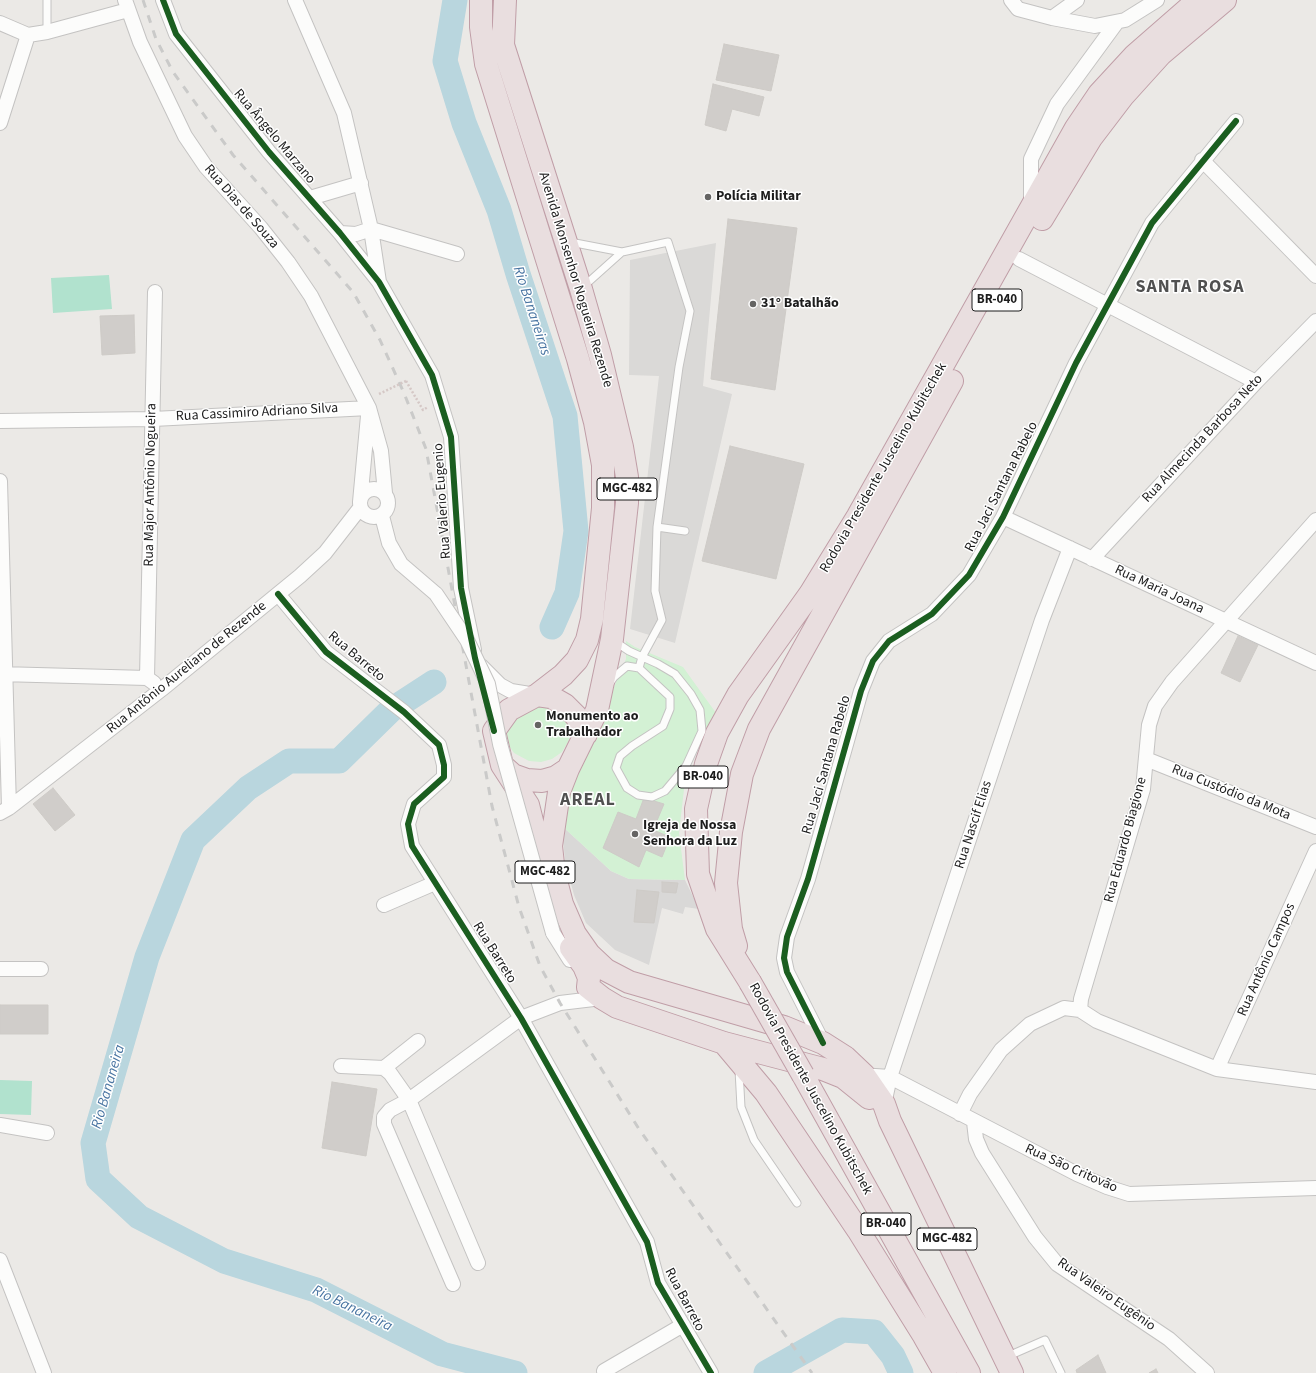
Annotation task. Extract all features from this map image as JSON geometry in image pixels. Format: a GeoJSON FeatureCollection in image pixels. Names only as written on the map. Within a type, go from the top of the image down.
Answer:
{"type":"FeatureCollection","features":[{"type":"Feature","properties":{"kind":"highway","name":"Avenida Monsenhor Nogueira Rezende"},"geometry":{"type":"LineString","coordinates":[[481,0],[481,27],[486,64],[514,158],[578,359],[595,422],[603,465],[603,508],[592,619],[587,640],[577,660],[563,675],[537,695]]}},
{"type":"Feature","properties":{"kind":"highway","name":"Avenida Monsenhor Nogueira Rezende"},"geometry":{"type":"LineString","coordinates":[[505,0],[503,45],[581,289],[600,354],[622,447],[627,477],[627,503],[612,639],[597,710],[568,769],[559,792],[552,838],[554,873],[562,904],[575,934],[588,954],[596,983]]}},
{"type":"Feature","properties":{"kind":"highway","name":"Rodovia Presidente Juscelino Kubitschek"},"geometry":{"type":"LineString","coordinates":[[968,1373],[803,1075],[718,929],[698,874],[696,809],[706,764],[717,733],[738,695],[810,594],[858,516],[1076,128],[1099,94],[1135,55],[1198,0]]}},
{"type":"Feature","properties":{"kind":"highway","name":"Rodovia Presidente Juscelino Kubitschek"},"geometry":{"type":"LineString","coordinates":[[747,978],[731,929],[726,884],[731,832],[742,774],[759,729],[887,501],[1019,259],[1091,138],[1122,96],[1161,54],[1225,0]]}},
{"type":"Feature","properties":{"kind":"highway"},"geometry":{"type":"LineString","coordinates":[[514,158],[536,152]]}},
{"type":"Feature","properties":{"kind":"highway"},"geometry":{"type":"LineString","coordinates":[[578,359],[600,354]]}},
{"type":"Feature","properties":{"kind":"highway"},"geometry":{"type":"LineString","coordinates":[[537,695],[551,697],[565,705],[576,716],[586,734]]}},
{"type":"Feature","properties":{"kind":"highway","name":"MGC-482"},"geometry":{"type":"LineString","coordinates":[[537,695],[509,710],[494,731],[502,765],[528,805],[556,920],[596,983],[617,1007],[724,1043],[854,1076]]}},
{"type":"Feature","properties":{"kind":"highway"},"geometry":{"type":"LineString","coordinates":[[502,765],[513,775],[527,780],[542,781],[556,777],[568,769]]}},
{"type":"Feature","properties":{"kind":"highway","name":"MGC-482"},"geometry":{"type":"LineString","coordinates":[[596,983],[629,982],[784,1027],[823,1043],[845,1058],[864,1092],[887,1112],[1008,1366]]}},
{"type":"Feature","properties":{"kind":"highway"},"geometry":{"type":"LineString","coordinates":[[776,1057],[783,1054],[788,1048],[790,1041],[788,1033],[784,1027]]}},
{"type":"Feature","properties":{"kind":"highway"},"geometry":{"type":"LineString","coordinates":[[724,1043],[766,1092],[858,1230],[924,1336],[945,1373]]}},
{"type":"Feature","properties":{"kind":"street","name":"Rua Ângelo Marzano"},"geometry":{"type":"LineString","coordinates":[[163,0],[176,34],[269,152],[340,233],[379,282]]}},
{"type":"Feature","properties":{"kind":"street"},"geometry":{"type":"LineString","coordinates":[[295,0],[344,113],[371,229],[379,282]]}},
{"type":"Feature","properties":{"kind":"street"},"geometry":{"type":"LineString","coordinates":[[1011,0],[1018,9],[1052,18],[1095,26],[1125,20],[1157,0]]}},
{"type":"Feature","properties":{"kind":"street"},"geometry":{"type":"LineString","coordinates":[[1052,18],[1077,0]]}},
{"type":"Feature","properties":{"kind":"street"},"geometry":{"type":"LineString","coordinates":[[0,23],[28,35],[47,32],[126,5]]}},
{"type":"Feature","properties":{"kind":"street","name":"Rua Dias de Souza"},"geometry":{"type":"LineString","coordinates":[[126,5],[140,42],[185,136],[206,167],[261,228],[288,262],[311,296],[369,408],[381,451],[385,493]]}},
{"type":"Feature","properties":{"kind":"street"},"geometry":{"type":"LineString","coordinates":[[1031,208],[1031,160],[1056,104],[1117,22]]}},
{"type":"Feature","properties":{"kind":"street"},"geometry":{"type":"LineString","coordinates":[[0,123],[28,35]]}},
{"type":"Feature","properties":{"kind":"street","name":"Rua Jaci Santana Rabelo"},"geometry":{"type":"LineString","coordinates":[[823,1043],[787,972],[784,958],[787,938],[808,879],[861,691],[873,661],[889,641],[932,614],[969,575],[1003,517],[1076,363],[1152,223],[1202,160],[1236,121]]}},
{"type":"Feature","properties":{"kind":"street"},"geometry":{"type":"LineString","coordinates":[[1202,160],[1316,276]]}},
{"type":"Feature","properties":{"kind":"street"},"geometry":{"type":"LineString","coordinates":[[310,198],[361,183]]}},
{"type":"Feature","properties":{"kind":"street"},"geometry":{"type":"LineString","coordinates":[[340,233],[356,234],[371,229],[457,254]]}},
{"type":"Feature","properties":{"kind":"street"},"geometry":{"type":"LineString","coordinates":[[1019,259],[1256,382]]}},
{"type":"Feature","properties":{"kind":"street","name":"Rua Valerio Eugenio"},"geometry":{"type":"LineString","coordinates":[[379,282],[432,375],[451,437],[461,588],[475,658],[494,731]]}},
{"type":"Feature","properties":{"kind":"street","name":"Rua Major Antônio Nogueira"},"geometry":{"type":"LineString","coordinates":[[147,678],[155,292]]}},
{"type":"Feature","properties":{"kind":"street","name":"Rua Almecinda Barbosa Neto"},"geometry":{"type":"LineString","coordinates":[[1092,559],[1256,382],[1316,321]]}},
{"type":"Feature","properties":{"kind":"street"},"geometry":{"type":"LineString","coordinates":[[360,505],[362,495],[373,489],[385,493],[389,505],[387,512],[382,516],[369,517],[364,514],[360,505],[369,408]]}},
{"type":"Feature","properties":{"kind":"street","name":"Rua Cassimiro Adriano Silva"},"geometry":{"type":"LineString","coordinates":[[0,422],[153,419],[369,408]]}},
{"type":"Feature","properties":{"kind":"street"},"geometry":{"type":"LineString","coordinates":[[0,481],[5,810]]}},
{"type":"Feature","properties":{"kind":"street","name":"Rua Antônio Aureliano de Rezende"},"geometry":{"type":"LineString","coordinates":[[5,810],[162,689],[278,594],[325,553],[360,505]]}},
{"type":"Feature","properties":{"kind":"street"},"geometry":{"type":"LineString","coordinates":[[382,516],[388,543],[401,564],[436,594],[467,640],[488,684],[500,744],[553,933],[569,958],[596,983],[560,1003],[521,1018],[409,1100],[390,1110],[384,1117],[384,1124],[453,1284]]}},
{"type":"Feature","properties":{"kind":"street","name":"Rua Maria Joana"},"geometry":{"type":"LineString","coordinates":[[1003,517],[1316,663]]}},
{"type":"Feature","properties":{"kind":"street","name":"Rua Eduardo Biagione"},"geometry":{"type":"LineString","coordinates":[[1080,1010],[1081,1000],[1143,789],[1149,725],[1155,706],[1172,682],[1316,520]]}},
{"type":"Feature","properties":{"kind":"street","name":"Rua Nascif Elias"},"geometry":{"type":"LineString","coordinates":[[887,1112],[890,1077],[1042,620],[1070,548]]}},
{"type":"Feature","properties":{"kind":"street","name":"Rua Barreto"},"geometry":{"type":"LineString","coordinates":[[278,594],[326,652],[404,712],[440,745],[444,765],[444,777],[414,804],[408,824],[412,846],[521,1018],[647,1242],[658,1283],[711,1373]]}},
{"type":"Feature","properties":{"kind":"street","name":"Rua Valerio Eugenio"},"geometry":{"type":"LineString","coordinates":[[475,658],[487,675],[500,685],[511,691],[537,695]]}},
{"type":"Feature","properties":{"kind":"street"},"geometry":{"type":"LineString","coordinates":[[3,674],[147,678],[162,689]]}},
{"type":"Feature","properties":{"kind":"street","name":"Rua Custódio da Mota"},"geometry":{"type":"LineString","coordinates":[[1146,759],[1316,827]]}},
{"type":"Feature","properties":{"kind":"street","name":"Rua Antônio Campos"},"geometry":{"type":"LineString","coordinates":[[1217,1069],[1316,851]]}},
{"type":"Feature","properties":{"kind":"street"},"geometry":{"type":"LineString","coordinates":[[384,905],[435,883]]}},
{"type":"Feature","properties":{"kind":"street"},"geometry":{"type":"LineString","coordinates":[[0,969],[41,969]]}},
{"type":"Feature","properties":{"kind":"street"},"geometry":{"type":"LineString","coordinates":[[960,1114],[970,1094],[1001,1050],[1030,1024],[1064,1008],[1080,1010],[1097,1021],[1217,1069],[1316,1082]]}},
{"type":"Feature","properties":{"kind":"street"},"geometry":{"type":"LineString","coordinates":[[384,1068],[418,1041]]}},
{"type":"Feature","properties":{"kind":"street"},"geometry":{"type":"LineString","coordinates":[[341,1066],[384,1068],[390,1073],[409,1100],[478,1263]]}},
{"type":"Feature","properties":{"kind":"street","name":"Rua São Critovão"},"geometry":{"type":"LineString","coordinates":[[854,1076],[890,1077],[974,1122],[1077,1174],[1107,1187],[1129,1194],[1316,1188]]}},
{"type":"Feature","properties":{"kind":"street","name":"Rua Valeiro Eugênio"},"geometry":{"type":"LineString","coordinates":[[974,1122],[976,1139],[982,1153],[1035,1237],[1057,1264],[1169,1339],[1207,1373]]}},
{"type":"Feature","properties":{"kind":"street"},"geometry":{"type":"LineString","coordinates":[[0,1125],[47,1133]]}},
{"type":"Feature","properties":{"kind":"street"},"geometry":{"type":"LineString","coordinates":[[0,1260],[44,1373]]}},
{"type":"Feature","properties":{"kind":"street"},"geometry":{"type":"LineString","coordinates":[[604,1371],[683,1325]]}},
{"type":"Feature","properties":{"kind":"lane"},"geometry":{"type":"LineString","coordinates":[[47,0],[47,32]]}},
{"type":"Feature","properties":{"kind":"lane"},"geometry":{"type":"LineString","coordinates":[[566,242],[622,252],[668,242],[690,312],[679,367],[657,527],[655,591],[662,620],[642,657],[639,668]]}},
{"type":"Feature","properties":{"kind":"lane"},"geometry":{"type":"LineString","coordinates":[[581,289],[622,252]]}},
{"type":"Feature","properties":{"kind":"lane"},"geometry":{"type":"LineString","coordinates":[[657,527],[685,531]]}},
{"type":"Feature","properties":{"kind":"lane"},"geometry":{"type":"LineString","coordinates":[[597,710],[614,677],[627,666],[639,668],[670,697],[670,708],[663,726],[632,746],[620,756],[616,768],[627,788],[638,795],[652,797],[666,791],[686,766],[702,731],[700,710],[675,674],[658,664],[629,652],[612,639]]}},
{"type":"Feature","properties":{"kind":"lane"},"geometry":{"type":"LineString","coordinates":[[738,1060],[741,1107],[754,1140],[797,1203]]}},
{"type":"Feature","properties":{"kind":"lane"},"geometry":{"type":"LineString","coordinates":[[1008,1366],[1046,1340],[1062,1373]]}},
{"type":"Feature","properties":{"kind":"path"},"geometry":{"type":"LineString","coordinates":[[379,394],[406,381],[423,410]]}},
{"type":"Feature","properties":{"kind":"shaded area"},"geometry":{"type":"Polygon","coordinates":[[[716,243],[703,386],[732,394],[675,643],[630,629],[659,376],[629,375],[630,260],[716,243]]]}},
{"type":"Feature","properties":{"kind":"shaded area"},"geometry":{"type":"Polygon","coordinates":[[[562,826],[611,871],[629,879],[685,880],[699,909],[685,907],[683,914],[662,908],[649,965],[615,950],[586,923],[574,895],[565,861],[562,826]]]}},
{"type":"Feature","properties":{"kind":"green space"},"geometry":{"type":"Polygon","coordinates":[[[109,275],[112,309],[53,313],[51,278],[109,275]]]}},
{"type":"Feature","properties":{"kind":"green space"},"geometry":{"type":"Polygon","coordinates":[[[626,641],[635,647],[683,667],[716,713],[686,772],[679,833],[685,880],[629,879],[611,871],[562,826],[564,803],[626,659],[626,641]]]}},
{"type":"Feature","properties":{"kind":"green space"},"geometry":{"type":"Polygon","coordinates":[[[539,695],[571,723],[571,734],[562,752],[552,759],[541,762],[529,761],[514,753],[507,743],[504,720],[539,695]]]}},
{"type":"Feature","properties":{"kind":"green space"},"geometry":{"type":"Polygon","coordinates":[[[0,1080],[32,1081],[31,1115],[0,1114],[0,1080]]]}},
{"type":"Feature","properties":{"kind":"building"},"geometry":{"type":"Polygon","coordinates":[[[724,44],[779,55],[771,91],[716,80],[724,44]]]}},
{"type":"Feature","properties":{"kind":"building"},"geometry":{"type":"Polygon","coordinates":[[[713,84],[764,97],[759,116],[732,109],[726,131],[705,125],[713,84]]]}},
{"type":"Feature","properties":{"kind":"building","name":"31° Batalhão"},"geometry":{"type":"Polygon","coordinates":[[[728,219],[797,228],[775,390],[711,379],[728,219]]]}},
{"type":"Feature","properties":{"kind":"building"},"geometry":{"type":"Polygon","coordinates":[[[134,315],[135,353],[102,355],[100,316],[134,315]]]}},
{"type":"Feature","properties":{"kind":"building"},"geometry":{"type":"Polygon","coordinates":[[[730,446],[804,464],[776,579],[702,561],[730,446]]]}},
{"type":"Feature","properties":{"kind":"building"},"geometry":{"type":"Polygon","coordinates":[[[1238,636],[1258,645],[1240,682],[1221,673],[1238,636]]]}},
{"type":"Feature","properties":{"kind":"building"},"geometry":{"type":"Polygon","coordinates":[[[53,788],[75,815],[55,831],[33,804],[53,788]]]}},
{"type":"Feature","properties":{"kind":"building","name":"Igreja de Nossa Senhora da Luz"},"geometry":{"type":"Polygon","coordinates":[[[644,798],[664,804],[653,830],[670,837],[662,857],[646,850],[639,867],[603,848],[618,812],[636,819],[644,798]]]}},
{"type":"Feature","properties":{"kind":"building"},"geometry":{"type":"Polygon","coordinates":[[[662,882],[678,883],[676,893],[662,892],[662,882]]]}},
{"type":"Feature","properties":{"kind":"building"},"geometry":{"type":"Polygon","coordinates":[[[637,890],[659,892],[654,923],[634,922],[637,890]]]}},
{"type":"Feature","properties":{"kind":"building"},"geometry":{"type":"Polygon","coordinates":[[[0,1005],[48,1005],[48,1034],[0,1034],[0,1005]]]}},
{"type":"Feature","properties":{"kind":"building"},"geometry":{"type":"Polygon","coordinates":[[[332,1082],[377,1089],[366,1156],[322,1148],[332,1082]]]}},
{"type":"Feature","properties":{"kind":"building"},"geometry":{"type":"Polygon","coordinates":[[[1098,1355],[1106,1373],[1077,1373],[1076,1370],[1098,1355]]]}},
{"type":"Feature","properties":{"kind":"building"},"geometry":{"type":"Polygon","coordinates":[[[1156,1369],[1158,1373],[1149,1373],[1156,1369]]]}},
{"type":"Feature","properties":{"kind":"waterway","name":"Rio Bananeiras"},"geometry":{"type":"LineString","coordinates":[[455,0],[445,61],[464,123],[499,210],[518,274],[565,416],[576,531],[567,593],[552,627]]}},
{"type":"Feature","properties":{"kind":"waterway","name":"Rio Bananeira"},"geometry":{"type":"LineString","coordinates":[[434,682],[391,710],[339,761],[289,761],[248,788],[193,840],[147,957],[93,1143],[98,1179],[139,1217],[224,1261],[316,1290],[442,1354],[515,1373]]}},
{"type":"Feature","properties":{"kind":"waterway","name":"Rio Bananeira"},"geometry":{"type":"LineString","coordinates":[[766,1373],[842,1330],[874,1332],[893,1356],[901,1373]]}},
{"type":"Feature","properties":{"kind":"railway"},"geometry":{"type":"LineString","coordinates":[[143,0],[156,39],[173,72],[233,155],[353,292],[380,340],[404,393],[426,449],[492,806],[519,907],[540,966],[560,1003],[639,1129],[812,1373]]}},
{"type":"Feature","properties":{"kind":"cycle path"},"geometry":{"type":"LineString","coordinates":[[163,0],[176,34],[269,152],[340,233],[379,282],[432,375],[451,437],[461,588],[475,658],[494,731]]}},
{"type":"Feature","properties":{"kind":"cycle path"},"geometry":{"type":"LineString","coordinates":[[823,1043],[787,972],[784,958],[787,937],[808,879],[861,691],[873,661],[889,641],[932,614],[969,575],[1003,517],[1076,363],[1152,223],[1236,121]]}},
{"type":"Feature","properties":{"kind":"cycle path"},"geometry":{"type":"LineString","coordinates":[[278,594],[326,652],[404,712],[439,745],[444,765],[444,777],[414,804],[408,824],[412,846],[521,1018],[647,1242],[658,1283],[711,1373]]}},
{"type":"Feature","properties":{"kind":"place","name":"Polícia Militar"},"geometry":{"type":"Point","coordinates":[708,197]}},
{"type":"Feature","properties":{"kind":"place","name":"31° Batalhão"},"geometry":{"type":"Point","coordinates":[753,304]}},
{"type":"Feature","properties":{"kind":"place","name":"Monumento ao Trabalhador"},"geometry":{"type":"Point","coordinates":[538,725]}},
{"type":"Feature","properties":{"kind":"place","name":"Igreja de Nossa Senhora da Luz"},"geometry":{"type":"Point","coordinates":[635,834]}},
{"type":"Feature","properties":{"kind":"district","name":"SANTA ROSA"},"geometry":{"type":"Point","coordinates":[1190,288]}},
{"type":"Feature","properties":{"kind":"district","name":"AREAL"},"geometry":{"type":"Point","coordinates":[588,801]}}]}
